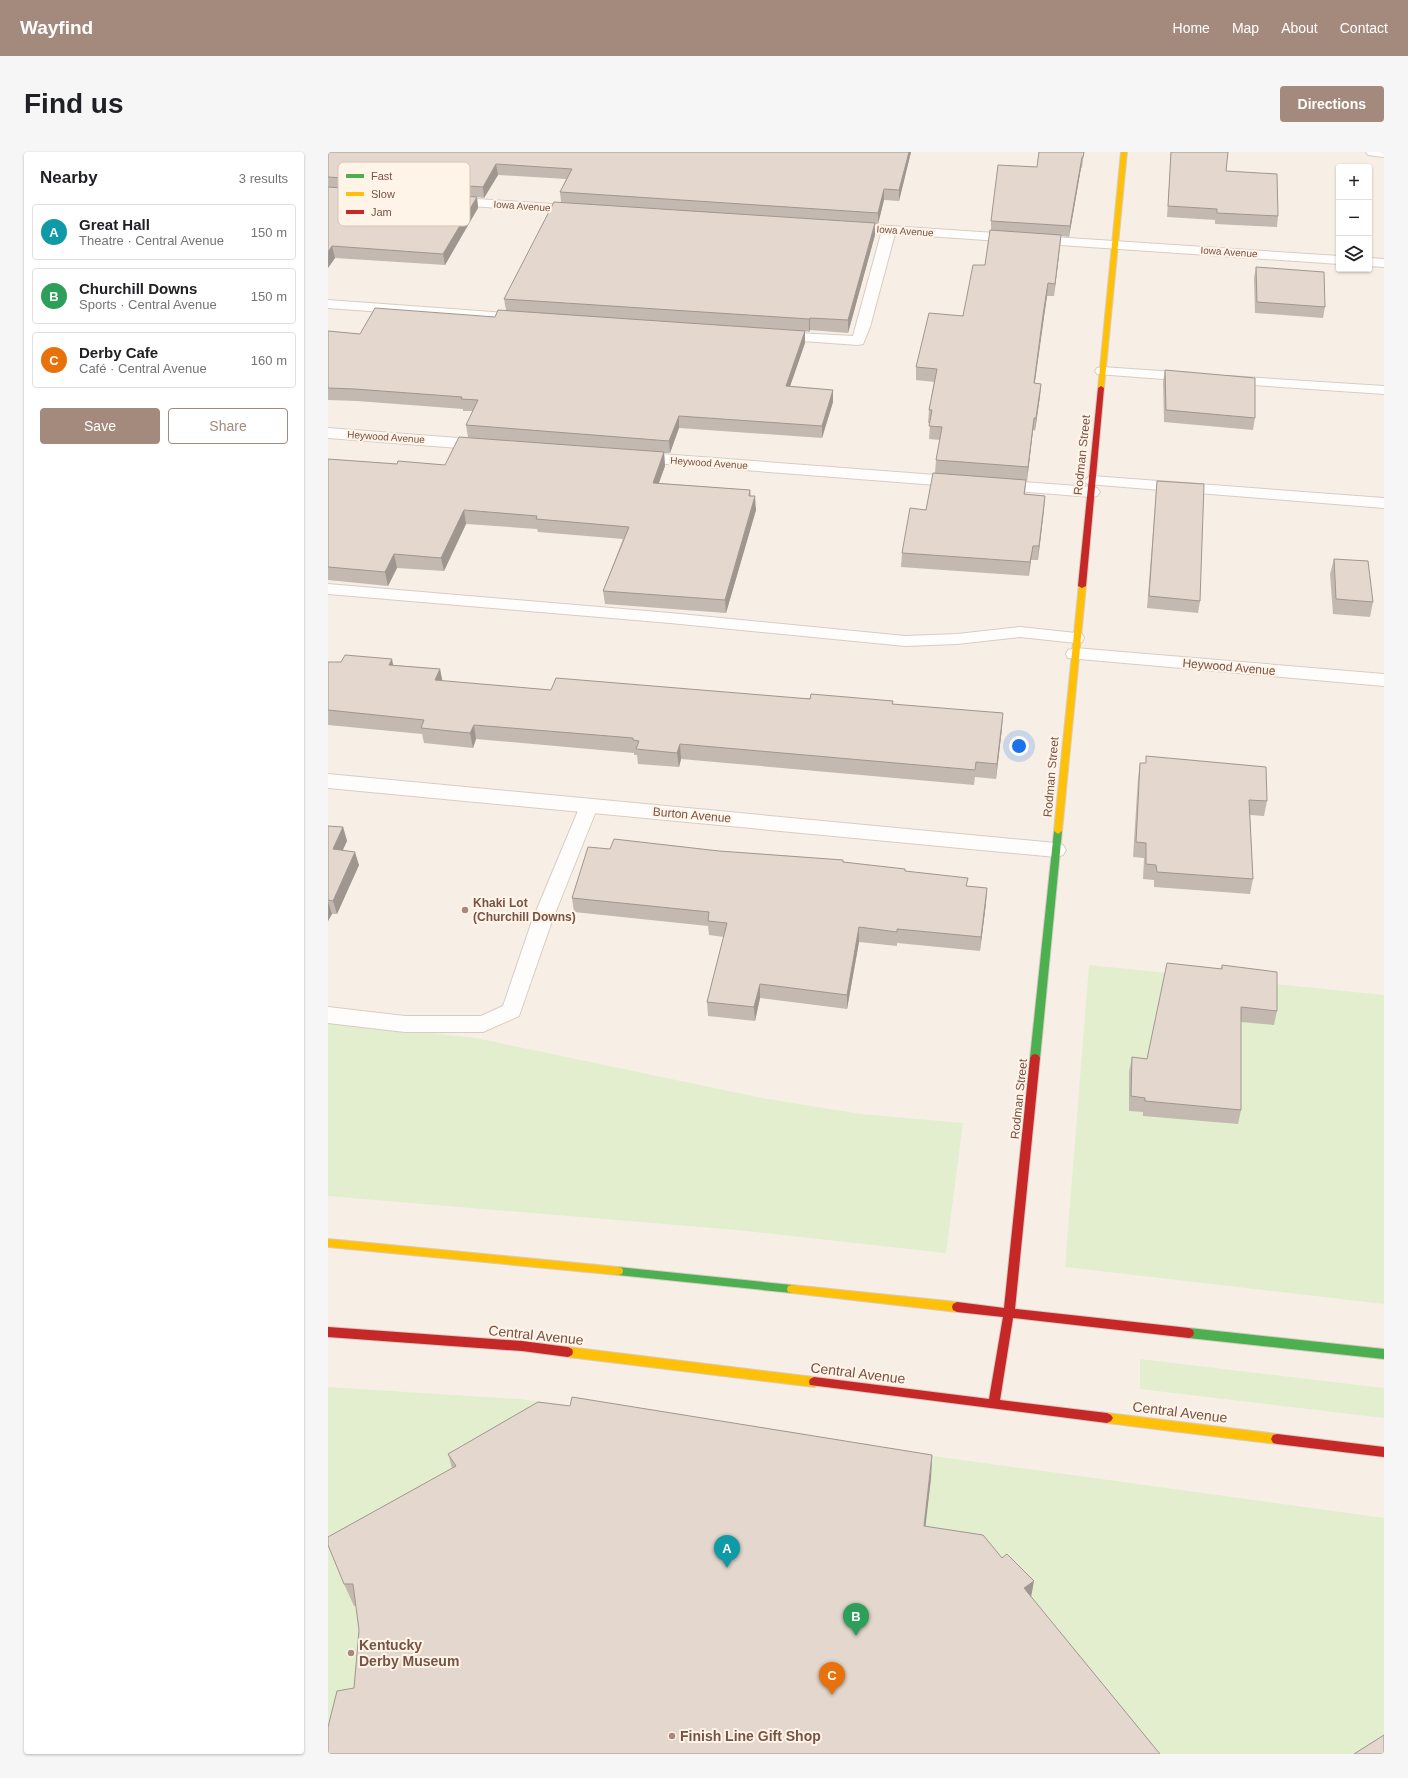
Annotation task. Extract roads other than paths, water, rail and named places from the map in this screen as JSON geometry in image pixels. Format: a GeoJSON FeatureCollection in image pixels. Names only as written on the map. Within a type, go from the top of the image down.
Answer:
{"type":"FeatureCollection","features":[{"type":"Feature","properties":{"kind":"street","name":"Rodman Street"},"geometry":{"type":"LineString","coordinates":[[994,1403],[1009,1312],[1124,152]]}},
{"type":"Feature","properties":{"kind":"street","name":"Iowa Avenue"},"geometry":{"type":"LineString","coordinates":[[470,203],[596,211]]}},
{"type":"Feature","properties":{"kind":"street","name":"Iowa Avenue"},"geometry":{"type":"LineString","coordinates":[[833,226],[1336,260]]}},
{"type":"Feature","properties":{"kind":"street"},"geometry":{"type":"LineString","coordinates":[[1372,262],[1384,263]]}},
{"type":"Feature","properties":{"kind":"street","name":"Heywood Avenue"},"geometry":{"type":"LineString","coordinates":[[328,433],[501,446]]}},
{"type":"Feature","properties":{"kind":"street","name":"Heywood Avenue"},"geometry":{"type":"LineString","coordinates":[[619,456],[1091,486]]}},
{"type":"Feature","properties":{"kind":"street","name":"Heywood Avenue"},"geometry":{"type":"LineString","coordinates":[[1076,646],[1384,680]]}},
{"type":"Feature","properties":{"kind":"street","name":"Burton Avenue"},"geometry":{"type":"LineString","coordinates":[[328,781],[1056,850]]}},
{"type":"Feature","properties":{"kind":"street"},"geometry":{"type":"LineString","coordinates":[[328,1243],[679,1277],[1384,1354]]}},
{"type":"Feature","properties":{"kind":"street","name":"Central Avenue"},"geometry":{"type":"LineString","coordinates":[[328,1332],[522,1346],[1384,1452]]}},
{"type":"Feature","properties":{"kind":"lane"},"geometry":{"type":"LineString","coordinates":[[1372,152],[1384,152]]}},
{"type":"Feature","properties":{"kind":"lane"},"geometry":{"type":"LineString","coordinates":[[766,335],[858,341],[864,327],[889,230]]}},
{"type":"Feature","properties":{"kind":"lane"},"geometry":{"type":"LineString","coordinates":[[328,304],[532,319]]}},
{"type":"Feature","properties":{"kind":"lane"},"geometry":{"type":"LineString","coordinates":[[1102,371],[1384,390]]}},
{"type":"Feature","properties":{"kind":"lane"},"geometry":{"type":"LineString","coordinates":[[1091,486],[1384,503]]}},
{"type":"Feature","properties":{"kind":"lane"},"geometry":{"type":"LineString","coordinates":[[328,589],[670,618],[905,641],[957,639],[1020,632],[1076,646]]}},
{"type":"Feature","properties":{"kind":"lane"},"geometry":{"type":"LineString","coordinates":[[328,1015],[404,1024],[482,1024],[512,1010],[542,921],[589,806]]}},
{"type":"Feature","properties":{"kind":"place","name":"Khaki Lot (Churchill Downs)"},"geometry":{"type":"Point","coordinates":[465,910]}},
{"type":"Feature","properties":{"kind":"place","name":"Great Hall"},"geometry":{"type":"Point","coordinates":[727,1568]}},
{"type":"Feature","properties":{"kind":"place","name":"Churchill Downs"},"geometry":{"type":"Point","coordinates":[856,1636]}},
{"type":"Feature","properties":{"kind":"place","name":"Kentucky Derby Museum"},"geometry":{"type":"Point","coordinates":[351,1653]}},
{"type":"Feature","properties":{"kind":"place","name":"Derby Cafe"},"geometry":{"type":"Point","coordinates":[832,1695]}},
{"type":"Feature","properties":{"kind":"place","name":"Finish Line Gift Shop"},"geometry":{"type":"Point","coordinates":[672,1736]}}]}
